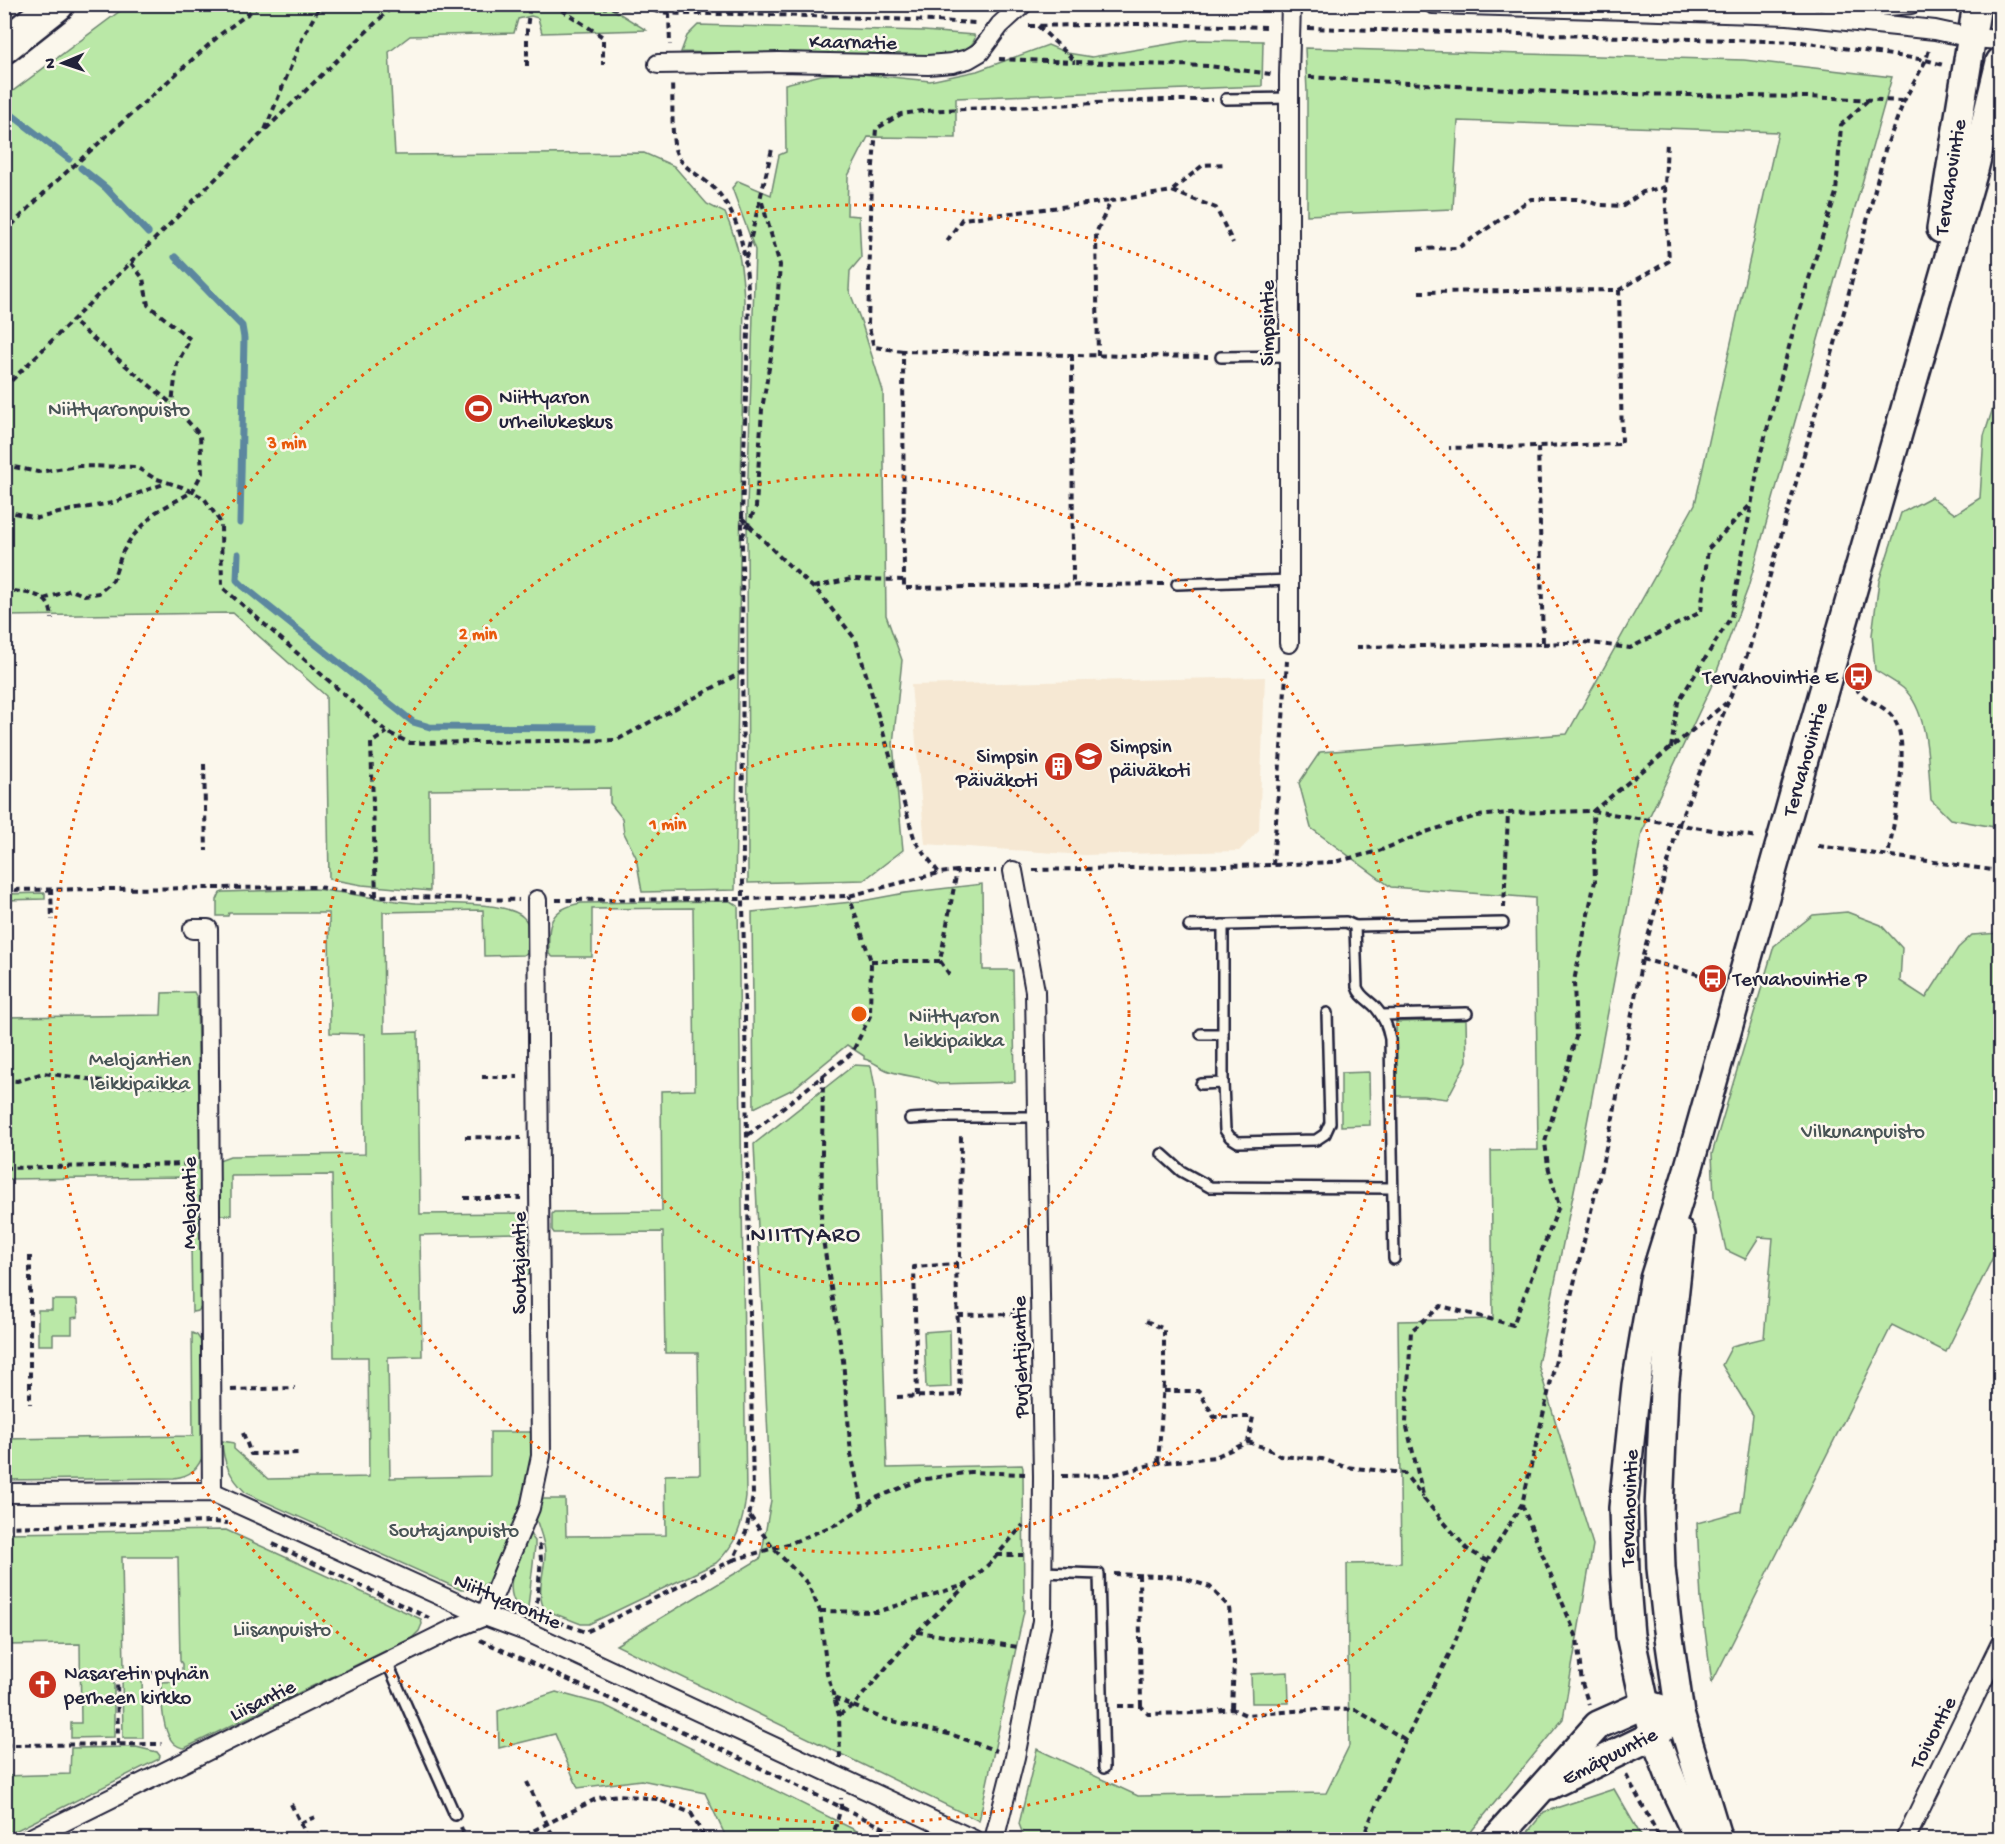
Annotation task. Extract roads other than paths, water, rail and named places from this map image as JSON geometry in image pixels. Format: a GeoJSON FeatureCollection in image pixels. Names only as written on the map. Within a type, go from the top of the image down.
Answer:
{"type":"FeatureCollection","features":[{"type":"Feature","properties":{"kind":"highway"},"geometry":{"type":"LineString","coordinates":[[4,46],[57,4]]}},
{"type":"Feature","properties":{"kind":"main road","name":"Tervahovintie"},"geometry":{"type":"LineString","coordinates":[[1921,348],[1977,4]]}},
{"type":"Feature","properties":{"kind":"main road","name":"Tervahovintie"},"geometry":{"type":"LineString","coordinates":[[1699,1839],[1675,1789],[1654,1735],[1630,1635],[1623,1508],[1635,1385],[1654,1279],[1688,1170],[1921,348],[1974,170],[2001,62]]}},
{"type":"Feature","properties":{"kind":"main road","name":"Tervahovintie"},"geometry":{"type":"LineString","coordinates":[[1688,1170],[1664,1390],[1659,1510],[1666,1612],[1680,1714],[1718,1839]]}},
{"type":"Feature","properties":{"kind":"main road","name":"Emäpuuntie"},"geometry":{"type":"LineString","coordinates":[[1495,1839],[1598,1725],[1645,1704],[1680,1714]]}},
{"type":"Feature","properties":{"kind":"main road","name":"Emäpuuntie"},"geometry":{"type":"LineString","coordinates":[[1540,1789],[1654,1735],[1680,1714]]}},
{"type":"Feature","properties":{"kind":"street","name":"Kaarnatie"},"geometry":{"type":"LineString","coordinates":[[664,64],[779,62],[928,65],[952,63],[968,59],[980,52],[1000,25],[1023,4]]}},
{"type":"Feature","properties":{"kind":"street","name":"Simpsintie"},"geometry":{"type":"LineString","coordinates":[[1288,642],[1291,4]]}},
{"type":"Feature","properties":{"kind":"street"},"geometry":{"type":"LineString","coordinates":[[1433,4],[1742,9],[1935,30],[1972,38],[2001,40]]}},
{"type":"Feature","properties":{"kind":"street"},"geometry":{"type":"LineString","coordinates":[[1788,15],[1911,4]]}},
{"type":"Feature","properties":{"kind":"street","name":"Purjehtijantie"},"geometry":{"type":"LineString","coordinates":[[994,1839],[1015,1757],[1042,1622],[1043,1476],[1035,991],[1013,871]]}},
{"type":"Feature","properties":{"kind":"street","name":"Soutajantie"},"geometry":{"type":"LineString","coordinates":[[485,1616],[536,1490],[541,1456],[537,900]]}},
{"type":"Feature","properties":{"kind":"street","name":"Melojantie"},"geometry":{"type":"LineString","coordinates":[[193,929],[208,929],[212,1492]]}},
{"type":"Feature","properties":{"kind":"street","name":"Niittyarontie"},"geometry":{"type":"LineString","coordinates":[[4,1493],[212,1492],[485,1616],[528,1632],[974,1839]]}},
{"type":"Feature","properties":{"kind":"street","name":"Liisantie"},"geometry":{"type":"LineString","coordinates":[[27,1839],[453,1629],[485,1616]]}},
{"type":"Feature","properties":{"kind":"street","name":"Toivontie"},"geometry":{"type":"LineString","coordinates":[[1905,1839],[2001,1645]]}},
{"type":"Feature","properties":{"kind":"lane"},"geometry":{"type":"LineString","coordinates":[[1226,99],[1289,98]]}},
{"type":"Feature","properties":{"kind":"lane"},"geometry":{"type":"LineString","coordinates":[[1221,357],[1289,356]]}},
{"type":"Feature","properties":{"kind":"lane"},"geometry":{"type":"LineString","coordinates":[[1178,584],[1289,580]]}},
{"type":"Feature","properties":{"kind":"lane"},"geometry":{"type":"LineString","coordinates":[[1189,926],[1346,922],[1355,926],[1503,923]]}},
{"type":"Feature","properties":{"kind":"lane"},"geometry":{"type":"LineString","coordinates":[[1223,925],[1223,1083],[1225,1130],[1230,1137],[1238,1142],[1316,1140],[1325,1134],[1330,1123],[1327,1013]]}},
{"type":"Feature","properties":{"kind":"lane"},"geometry":{"type":"LineString","coordinates":[[1355,926],[1357,987],[1381,1015],[1390,1039],[1394,1259]]}},
{"type":"Feature","properties":{"kind":"lane"},"geometry":{"type":"LineString","coordinates":[[1381,1015],[1467,1013]]}},
{"type":"Feature","properties":{"kind":"lane"},"geometry":{"type":"LineString","coordinates":[[1201,1034],[1223,1034]]}},
{"type":"Feature","properties":{"kind":"lane"},"geometry":{"type":"LineString","coordinates":[[1201,1084],[1223,1083]]}},
{"type":"Feature","properties":{"kind":"lane"},"geometry":{"type":"LineString","coordinates":[[910,1119],[1037,1117]]}},
{"type":"Feature","properties":{"kind":"lane"},"geometry":{"type":"LineString","coordinates":[[1162,1154],[1181,1172],[1210,1187],[1392,1188]]}},
{"type":"Feature","properties":{"kind":"lane"},"geometry":{"type":"LineString","coordinates":[[1042,1564],[1098,1574],[1104,1768]]}},
{"type":"Feature","properties":{"kind":"lane"},"geometry":{"type":"LineString","coordinates":[[387,1662],[455,1815]]}},
{"type":"Feature","properties":{"kind":"waterway"},"geometry":{"type":"LineString","coordinates":[[12,115],[69,159]]}},
{"type":"Feature","properties":{"kind":"waterway"},"geometry":{"type":"LineString","coordinates":[[81,168],[106,188],[148,233]]}},
{"type":"Feature","properties":{"kind":"waterway"},"geometry":{"type":"LineString","coordinates":[[175,257],[242,326],[244,338],[240,523]]}},
{"type":"Feature","properties":{"kind":"waterway"},"geometry":{"type":"LineString","coordinates":[[238,554],[237,580],[243,586],[413,722],[430,727],[593,728]]}},
{"type":"Feature","properties":{"kind":"place","name":"Niittyaron urheilukeskus"},"geometry":{"type":"Point","coordinates":[478,408]}},
{"type":"Feature","properties":{"kind":"place","name":"Tervahovintie E"},"geometry":{"type":"Point","coordinates":[1859,676]}},
{"type":"Feature","properties":{"kind":"place","name":"Simpsin päiväkoti"},"geometry":{"type":"Point","coordinates":[1089,757]}},
{"type":"Feature","properties":{"kind":"place","name":"Simpsin Päiväkoti"},"geometry":{"type":"Point","coordinates":[1059,767]}},
{"type":"Feature","properties":{"kind":"place","name":"Tervahovintie P"},"geometry":{"type":"Point","coordinates":[1712,978]}},
{"type":"Feature","properties":{"kind":"place","name":"Nasaretin pyhän perheen kirkko"},"geometry":{"type":"Point","coordinates":[43,1684]}},
{"type":"Feature","properties":{"kind":"district","name":"NIITTYARO"},"geometry":{"type":"Point","coordinates":[806,1233]}},
{"type":"Feature","properties":{"kind":"park label","name":"Niittyaronpuisto"},"geometry":{"type":"Point","coordinates":[119,408]}},
{"type":"Feature","properties":{"kind":"park label","name":"Niittyaron leikkipaikka"},"geometry":{"type":"Point","coordinates":[954,1027]}},
{"type":"Feature","properties":{"kind":"park label","name":"Melojantien leikkipaikka"},"geometry":{"type":"Point","coordinates":[140,1070]}},
{"type":"Feature","properties":{"kind":"park label","name":"Vilkunanpuisto"},"geometry":{"type":"Point","coordinates":[1863,1130]}},
{"type":"Feature","properties":{"kind":"park label","name":"Soutajanpuisto"},"geometry":{"type":"Point","coordinates":[454,1529]}},
{"type":"Feature","properties":{"kind":"park label","name":"Liisanpuisto"},"geometry":{"type":"Point","coordinates":[282,1628]}}]}
